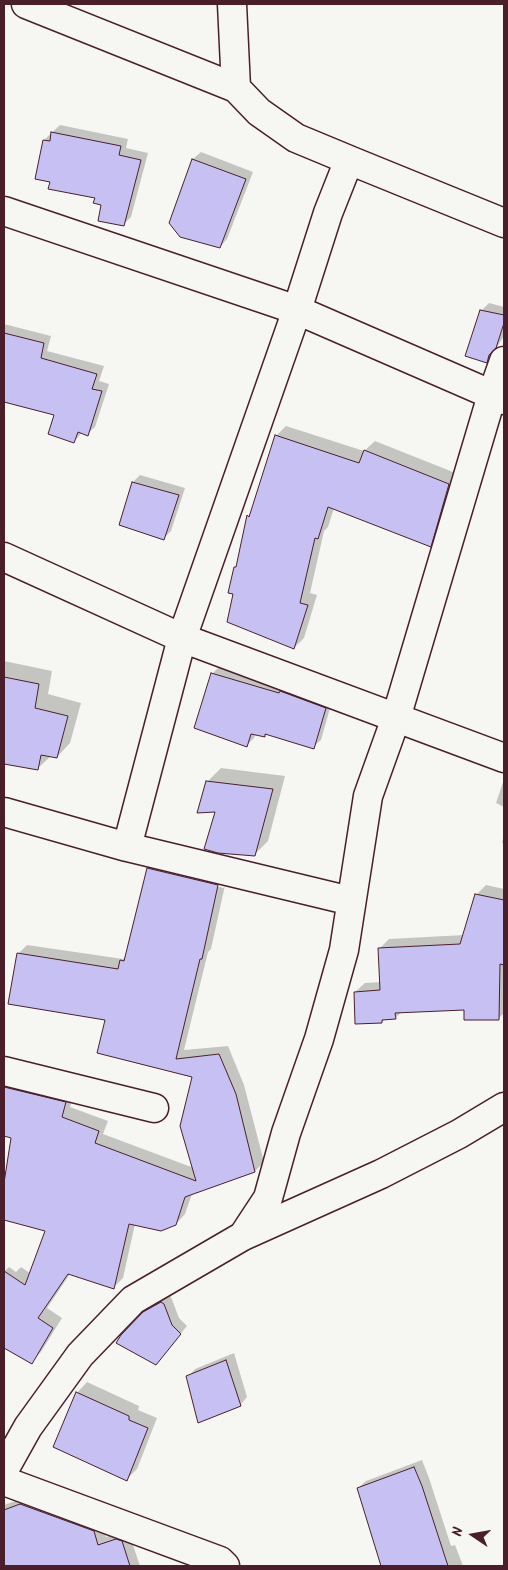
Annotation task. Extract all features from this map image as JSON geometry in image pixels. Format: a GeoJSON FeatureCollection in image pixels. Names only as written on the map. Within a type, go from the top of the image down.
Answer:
{"type":"FeatureCollection","features":[{"type":"Feature","properties":{"kind":"street"},"geometry":{"type":"LineString","coordinates":[[26,4],[236,88],[259,112],[296,138],[504,223]]}},
{"type":"Feature","properties":{"kind":"street"},"geometry":{"type":"LineString","coordinates":[[232,4],[236,88]]}},
{"type":"Feature","properties":{"kind":"street"},"geometry":{"type":"LineString","coordinates":[[127,847],[182,638],[297,310],[328,212],[349,160]]}},
{"type":"Feature","properties":{"kind":"street"},"geometry":{"type":"LineString","coordinates":[[4,211],[297,310],[498,397]]}},
{"type":"Feature","properties":{"kind":"street"},"geometry":{"type":"LineString","coordinates":[[242,1236],[268,1198],[286,1132],[319,1039],[344,950],[368,796],[396,718],[498,397],[504,361]]}},
{"type":"Feature","properties":{"kind":"street"},"geometry":{"type":"LineString","coordinates":[[4,556],[182,638],[504,758]]}},
{"type":"Feature","properties":{"kind":"street"},"geometry":{"type":"LineString","coordinates":[[4,812],[127,847],[351,901]]}},
{"type":"Feature","properties":{"kind":"street"},"geometry":{"type":"LineString","coordinates":[[4,1071],[154,1108]]}},
{"type":"Feature","properties":{"kind":"street"},"geometry":{"type":"LineString","coordinates":[[4,1470],[28,1427],[80,1355],[133,1300],[242,1236],[381,1174],[459,1134],[504,1107]]}},
{"type":"Feature","properties":{"kind":"street"},"geometry":{"type":"LineString","coordinates":[[4,1481],[216,1564]]}},
{"type":"Feature","properties":{"kind":"building"},"geometry":{"type":"Polygon","coordinates":[[[51,132],[121,146],[119,155],[141,160],[124,226],[98,221],[101,205],[93,203],[95,198],[48,189],[50,182],[35,179],[43,140],[50,141],[51,132]]]}},
{"type":"Feature","properties":{"kind":"building"},"geometry":{"type":"Polygon","coordinates":[[[192,159],[246,179],[220,248],[180,237],[169,223],[192,159]]]}},
{"type":"Feature","properties":{"kind":"building"},"geometry":{"type":"Polygon","coordinates":[[[480,310],[504,315],[504,323],[496,348],[489,355],[487,363],[465,356],[480,310]]]}},
{"type":"Feature","properties":{"kind":"building"},"geometry":{"type":"Polygon","coordinates":[[[4,333],[44,343],[41,358],[97,374],[92,389],[102,391],[88,436],[78,432],[74,443],[48,434],[54,415],[4,402],[4,333]]]}},
{"type":"Feature","properties":{"kind":"building"},"geometry":{"type":"Polygon","coordinates":[[[275,435],[359,463],[364,450],[449,484],[431,547],[328,507],[318,539],[315,538],[300,603],[308,605],[294,649],[227,622],[233,594],[228,593],[234,567],[236,567],[247,515],[249,517],[275,435]]]}},
{"type":"Feature","properties":{"kind":"building"},"geometry":{"type":"Polygon","coordinates":[[[132,482],[179,495],[164,540],[119,525],[132,482]]]}},
{"type":"Feature","properties":{"kind":"building"},"geometry":{"type":"Polygon","coordinates":[[[211,673],[279,693],[280,691],[326,708],[314,749],[265,734],[265,737],[251,734],[247,747],[194,728],[211,673]]]}},
{"type":"Feature","properties":{"kind":"building"},"geometry":{"type":"Polygon","coordinates":[[[4,677],[39,684],[35,708],[68,716],[57,758],[41,755],[38,770],[4,764],[4,677]]]}},
{"type":"Feature","properties":{"kind":"building"},"geometry":{"type":"Polygon","coordinates":[[[206,781],[273,789],[255,856],[218,853],[204,849],[215,812],[197,813],[206,781]]]}},
{"type":"Feature","properties":{"kind":"building"},"geometry":{"type":"Polygon","coordinates":[[[147,868],[218,885],[202,959],[200,959],[176,1059],[219,1054],[236,1094],[255,1172],[185,1197],[176,1225],[161,1231],[129,1224],[114,1289],[68,1274],[38,1318],[53,1328],[32,1364],[4,1348],[4,1271],[25,1285],[45,1231],[4,1220],[4,1183],[11,1138],[4,1136],[4,1087],[66,1102],[62,1117],[99,1131],[95,1143],[196,1181],[180,1126],[192,1077],[97,1053],[105,1020],[8,1004],[17,953],[118,969],[120,960],[124,961],[147,868]]]}},
{"type":"Feature","properties":{"kind":"building"},"geometry":{"type":"Polygon","coordinates":[[[475,894],[504,900],[504,965],[500,964],[499,1020],[464,1020],[464,1010],[395,1013],[396,1019],[382,1020],[382,1023],[355,1024],[354,992],[380,990],[378,948],[460,944],[475,894]]]}},
{"type":"Feature","properties":{"kind":"building"},"geometry":{"type":"Polygon","coordinates":[[[161,1302],[164,1304],[172,1325],[181,1334],[156,1365],[116,1343],[143,1312],[161,1302]]]}},
{"type":"Feature","properties":{"kind":"building"},"geometry":{"type":"Polygon","coordinates":[[[226,1360],[241,1406],[198,1423],[186,1376],[226,1360]]]}},
{"type":"Feature","properties":{"kind":"building"},"geometry":{"type":"Polygon","coordinates":[[[76,1392],[129,1416],[129,1420],[148,1428],[127,1481],[53,1447],[76,1392]]]}},
{"type":"Feature","properties":{"kind":"building"},"geometry":{"type":"Polygon","coordinates":[[[414,1467],[448,1566],[381,1566],[357,1488],[414,1467]]]}},
{"type":"Feature","properties":{"kind":"building"},"geometry":{"type":"Polygon","coordinates":[[[20,1504],[94,1531],[98,1545],[116,1539],[122,1541],[130,1566],[4,1566],[4,1510],[20,1504]]]}}]}
